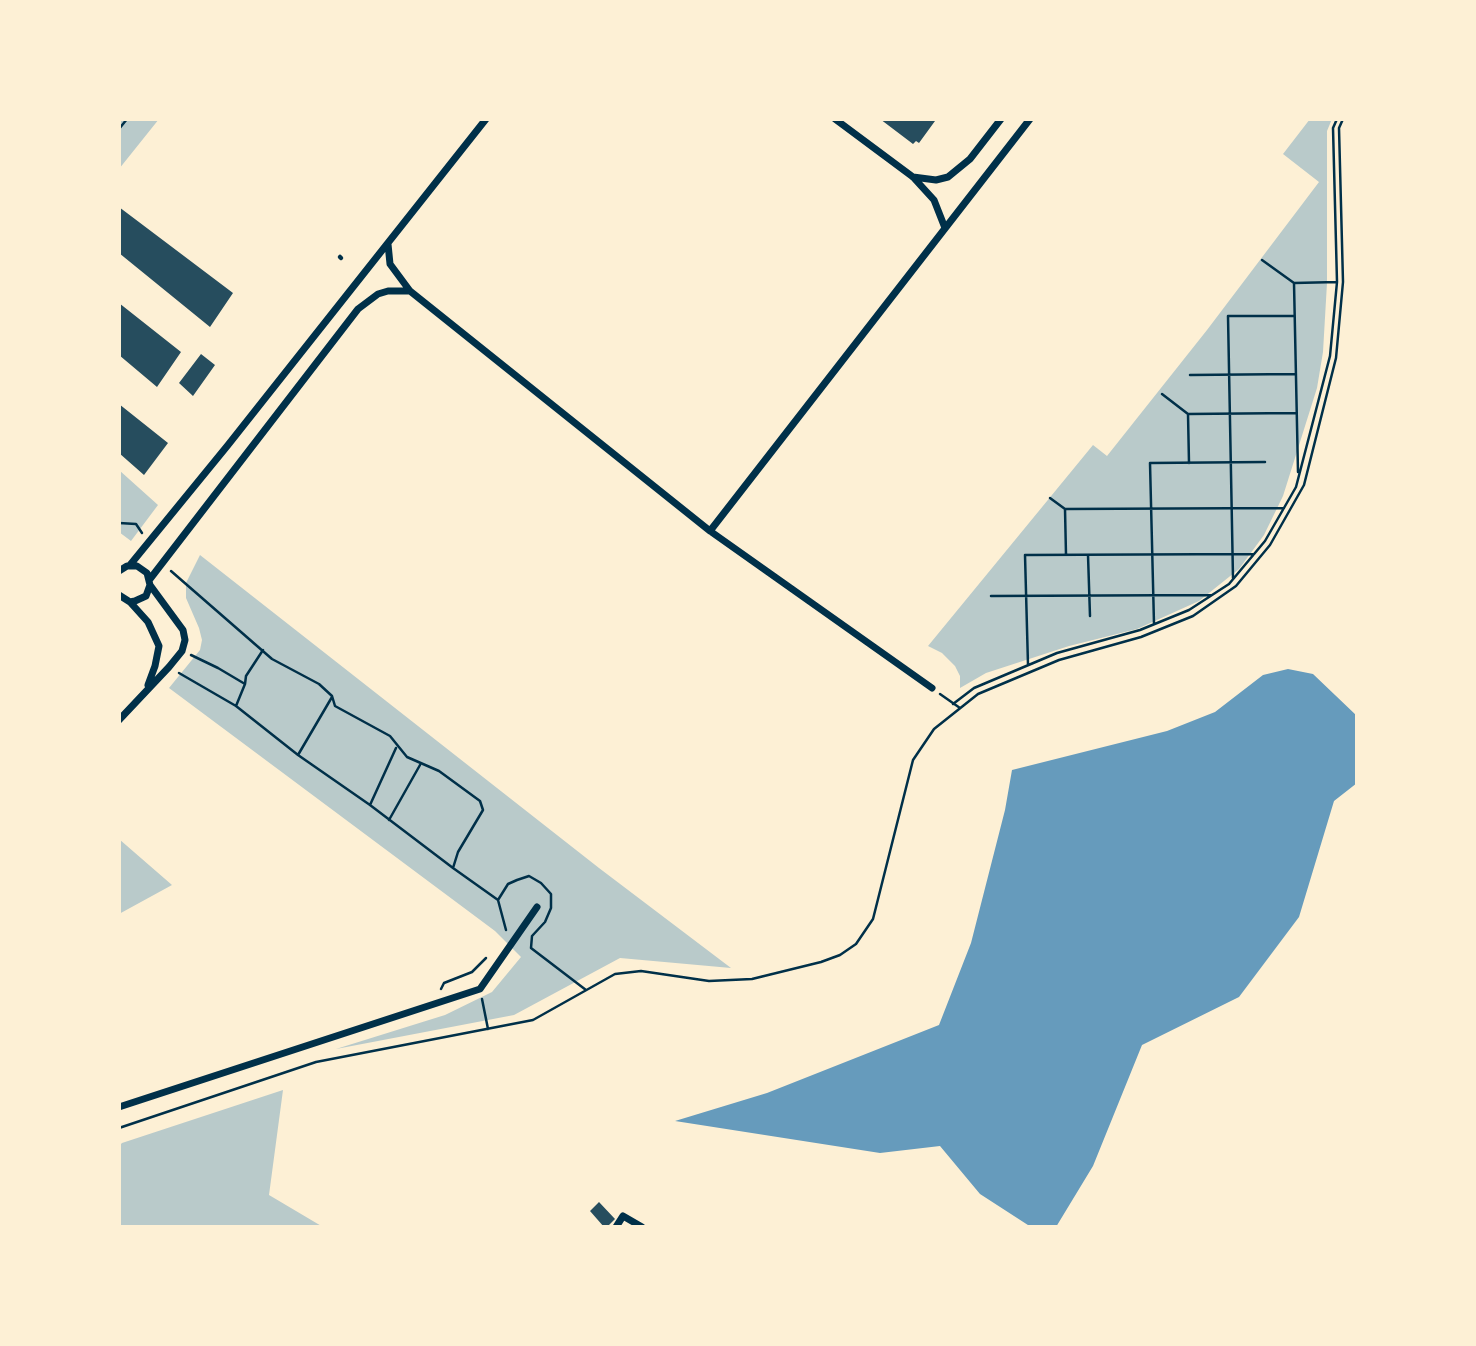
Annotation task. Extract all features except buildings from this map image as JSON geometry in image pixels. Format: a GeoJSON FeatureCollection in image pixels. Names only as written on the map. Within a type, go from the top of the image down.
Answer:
{"type":"FeatureCollection","features":[{"type":"Feature","properties":{"kind":"street"},"geometry":{"type":"LineString","coordinates":[[123,567],[144,548],[486,119]]}},
{"type":"Feature","properties":{"kind":"street"},"geometry":{"type":"LineString","coordinates":[[835,119],[913,177],[934,200],[945,228]]}},
{"type":"Feature","properties":{"kind":"street"},"geometry":{"type":"LineString","coordinates":[[913,177],[936,180],[948,177],[970,159],[1001,119]]}},
{"type":"Feature","properties":{"kind":"street"},"geometry":{"type":"LineString","coordinates":[[710,531],[1030,119]]}},
{"type":"Feature","properties":{"kind":"street"},"geometry":{"type":"LineString","coordinates":[[388,244],[390,264],[410,291],[710,531],[932,688]]}},
{"type":"Feature","properties":{"kind":"street"},"geometry":{"type":"LineString","coordinates":[[130,601],[146,596],[150,582],[162,563],[358,309],[378,293],[410,291]]}},
{"type":"Feature","properties":{"kind":"street"},"geometry":{"type":"LineString","coordinates":[[119,720],[169,667],[182,651],[185,640],[183,630],[142,569],[123,567]]}},
{"type":"Feature","properties":{"kind":"street"},"geometry":{"type":"LineString","coordinates":[[119,596],[130,601],[148,622],[159,646],[147,689]]}},
{"type":"Feature","properties":{"kind":"street"},"geometry":{"type":"LineString","coordinates":[[119,1107],[480,989],[537,907]]}},
{"type":"Feature","properties":{"kind":"street"},"geometry":{"type":"LineString","coordinates":[[616,1227],[623,1216],[642,1227]]}},
{"type":"Feature","properties":{"kind":"path"},"geometry":{"type":"LineString","coordinates":[[953,704],[974,688],[1057,653],[1154,624],[1189,610],[1233,578],[1265,541],[1296,487],[1329,356],[1337,282],[1333,128],[1338,119]]}},
{"type":"Feature","properties":{"kind":"path"},"geometry":{"type":"LineString","coordinates":[[119,1128],[316,1062],[533,1020],[615,974],[641,971],[709,981],[752,979],[830,959],[856,944],[873,919],[913,760],[934,729],[978,694],[1059,660],[1141,637],[1193,616],[1236,586],[1270,545],[1304,485],[1336,358],[1343,282],[1339,128],[1343,119]]}},
{"type":"Feature","properties":{"kind":"path"},"geometry":{"type":"LineString","coordinates":[[119,129],[126,120]]}},
{"type":"Feature","properties":{"kind":"path"},"geometry":{"type":"LineString","coordinates":[[1262,260],[1294,282],[1337,282]]}},
{"type":"Feature","properties":{"kind":"path"},"geometry":{"type":"LineString","coordinates":[[1294,282],[1298,478]]}},
{"type":"Feature","properties":{"kind":"path"},"geometry":{"type":"LineString","coordinates":[[1233,578],[1228,316],[1294,316]]}},
{"type":"Feature","properties":{"kind":"path"},"geometry":{"type":"LineString","coordinates":[[1190,375],[1296,374]]}},
{"type":"Feature","properties":{"kind":"path"},"geometry":{"type":"LineString","coordinates":[[1162,394],[1188,414],[1297,413]]}},
{"type":"Feature","properties":{"kind":"path"},"geometry":{"type":"LineString","coordinates":[[1188,414],[1189,463]]}},
{"type":"Feature","properties":{"kind":"path"},"geometry":{"type":"LineString","coordinates":[[1154,624],[1150,463],[1265,462]]}},
{"type":"Feature","properties":{"kind":"path"},"geometry":{"type":"LineString","coordinates":[[1050,498],[1065,509],[1284,508]]}},
{"type":"Feature","properties":{"kind":"path"},"geometry":{"type":"LineString","coordinates":[[1065,509],[1066,555]]}},
{"type":"Feature","properties":{"kind":"path"},"geometry":{"type":"LineString","coordinates":[[119,523],[136,524],[142,533],[144,548]]}},
{"type":"Feature","properties":{"kind":"path"},"geometry":{"type":"LineString","coordinates":[[1028,665],[1025,555],[1254,554]]}},
{"type":"Feature","properties":{"kind":"path"},"geometry":{"type":"LineString","coordinates":[[1088,555],[1090,616]]}},
{"type":"Feature","properties":{"kind":"path"},"geometry":{"type":"LineString","coordinates":[[162,563],[272,659],[319,684],[332,696],[335,706],[390,736],[407,757],[439,771],[480,801],[483,810],[458,852],[453,868]]}},
{"type":"Feature","properties":{"kind":"path"},"geometry":{"type":"LineString","coordinates":[[991,596],[1212,595]]}},
{"type":"Feature","properties":{"kind":"path"},"geometry":{"type":"LineString","coordinates":[[236,706],[246,676],[263,650]]}},
{"type":"Feature","properties":{"kind":"path"},"geometry":{"type":"LineString","coordinates":[[182,651],[245,684]]}},
{"type":"Feature","properties":{"kind":"path"},"geometry":{"type":"LineString","coordinates":[[169,667],[236,706],[298,755],[498,900],[507,930],[501,938]]}},
{"type":"Feature","properties":{"kind":"path"},"geometry":{"type":"LineString","coordinates":[[932,688],[960,709]]}},
{"type":"Feature","properties":{"kind":"path"},"geometry":{"type":"LineString","coordinates":[[298,755],[332,696]]}},
{"type":"Feature","properties":{"kind":"path"},"geometry":{"type":"LineString","coordinates":[[370,805],[397,747]]}},
{"type":"Feature","properties":{"kind":"path"},"geometry":{"type":"LineString","coordinates":[[389,820],[420,764]]}},
{"type":"Feature","properties":{"kind":"path"},"geometry":{"type":"LineString","coordinates":[[498,900],[508,884],[529,876],[541,883],[551,894],[551,908],[545,922],[532,936],[531,948],[586,990]]}},
{"type":"Feature","properties":{"kind":"path"},"geometry":{"type":"LineString","coordinates":[[436,1003],[444,983],[472,972],[490,954]]}},
{"type":"Feature","properties":{"kind":"path"},"geometry":{"type":"LineString","coordinates":[[480,989],[488,1029]]}},
{"type":"Feature","properties":{"kind":"shaded area"},"geometry":{"type":"Polygon","coordinates":[[[119,119],[159,119],[119,169],[119,119]]]}},
{"type":"Feature","properties":{"kind":"shaded area"},"geometry":{"type":"Polygon","coordinates":[[[1310,119],[1332,119],[1327,131],[1327,283],[1323,352],[1317,388],[1283,496],[1264,535],[1239,569],[1199,601],[1137,629],[1069,646],[986,673],[960,688],[960,676],[955,666],[942,653],[928,646],[1093,445],[1107,456],[1319,182],[1283,154],[1310,119]]]}},
{"type":"Feature","properties":{"kind":"shaded area"},"geometry":{"type":"Polygon","coordinates":[[[119,470],[158,505],[131,541],[119,532],[119,470]]]}},
{"type":"Feature","properties":{"kind":"shaded area"},"geometry":{"type":"Polygon","coordinates":[[[200,555],[599,868],[731,968],[620,958],[514,1015],[336,1049],[445,1015],[492,992],[521,957],[495,931],[169,688],[200,650],[202,640],[186,598],[186,583],[200,555]]]}},
{"type":"Feature","properties":{"kind":"shaded area"},"geometry":{"type":"Polygon","coordinates":[[[119,839],[172,885],[119,914],[119,839]]]}},
{"type":"Feature","properties":{"kind":"shaded area"},"geometry":{"type":"Polygon","coordinates":[[[283,1090],[269,1195],[323,1227],[119,1227],[119,1146],[122,1143],[283,1090]]]}},
{"type":"Feature","properties":{"kind":"water"},"geometry":{"type":"Polygon","coordinates":[[[1288,669],[1313,674],[1357,716],[1357,783],[1334,801],[1299,917],[1239,997],[1142,1045],[1093,1166],[1056,1227],[1031,1227],[980,1194],[940,1146],[880,1153],[675,1121],[767,1093],[939,1025],[971,943],[1005,810],[1012,770],[1167,731],[1215,712],[1263,675],[1288,669]]]}}]}
